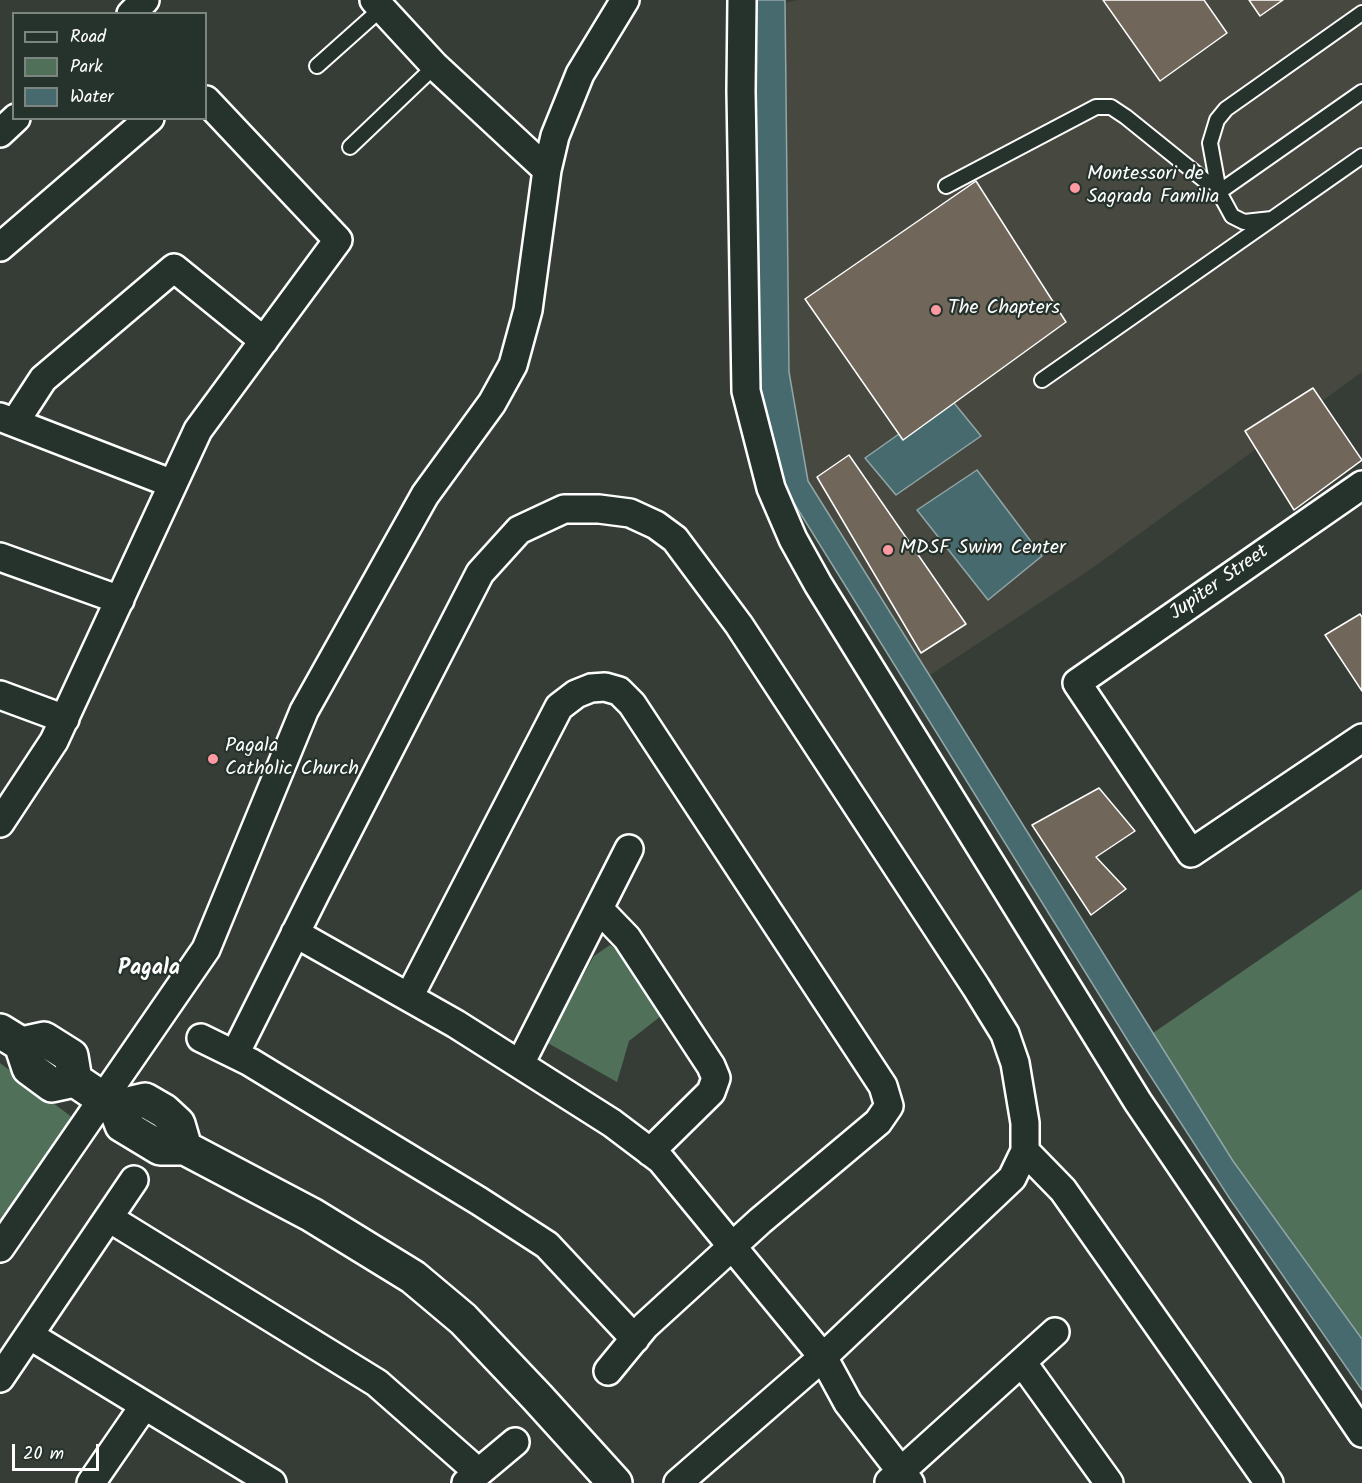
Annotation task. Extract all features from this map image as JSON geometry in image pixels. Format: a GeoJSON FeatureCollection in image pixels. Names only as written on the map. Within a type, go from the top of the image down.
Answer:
{"type":"FeatureCollection","features":[{"type":"Feature","properties":{"kind":"street"},"geometry":{"type":"LineString","coordinates":[[132,12],[145,0]]}},
{"type":"Feature","properties":{"kind":"street"},"geometry":{"type":"LineString","coordinates":[[742,0],[741,91],[746,392],[771,488],[793,539],[818,584],[1138,1102],[1362,1433]]}},
{"type":"Feature","properties":{"kind":"street"},"geometry":{"type":"LineString","coordinates":[[378,4],[435,66],[547,171]]}},
{"type":"Feature","properties":{"kind":"street"},"geometry":{"type":"LineString","coordinates":[[0,1248],[109,1102],[206,949],[304,711],[425,495],[492,403],[513,365],[528,310],[547,171],[555,136],[580,74],[615,5]]}},
{"type":"Feature","properties":{"kind":"street"},"geometry":{"type":"LineString","coordinates":[[0,823],[54,741],[198,430],[338,240],[207,101]]}},
{"type":"Feature","properties":{"kind":"street"},"geometry":{"type":"LineString","coordinates":[[0,133],[14,120]]}},
{"type":"Feature","properties":{"kind":"street"},"geometry":{"type":"LineString","coordinates":[[0,247],[148,120]]}},
{"type":"Feature","properties":{"kind":"street"},"geometry":{"type":"LineString","coordinates":[[173,484],[7,419],[43,379],[174,268],[264,341]]}},
{"type":"Feature","properties":{"kind":"street","name":"Jupiter Street"},"geometry":{"type":"LineString","coordinates":[[1362,485],[1077,683],[1191,853],[1362,738]]}},
{"type":"Feature","properties":{"kind":"street"},"geometry":{"type":"LineString","coordinates":[[235,1054],[480,573],[519,530],[564,509],[599,509],[630,513],[656,525],[675,539],[739,625],[1005,1034],[1015,1063],[1025,1123],[1025,1151],[1012,1178],[823,1357],[678,1483]]}},
{"type":"Feature","properties":{"kind":"street"},"geometry":{"type":"LineString","coordinates":[[0,557],[120,600]]}},
{"type":"Feature","properties":{"kind":"street"},"geometry":{"type":"LineString","coordinates":[[410,997],[559,707],[576,694],[591,688],[605,687],[619,691],[632,704],[883,1086],[889,1106],[878,1122],[760,1221],[645,1326],[608,1371]]}},
{"type":"Feature","properties":{"kind":"street"},"geometry":{"type":"LineString","coordinates":[[0,695],[65,718]]}},
{"type":"Feature","properties":{"kind":"street"},"geometry":{"type":"LineString","coordinates":[[520,1064],[629,849]]}},
{"type":"Feature","properties":{"kind":"street"},"geometry":{"type":"LineString","coordinates":[[599,909],[627,938],[711,1066],[716,1078],[711,1092],[650,1152]]}},
{"type":"Feature","properties":{"kind":"street"},"geometry":{"type":"LineString","coordinates":[[295,933],[456,1023],[612,1123],[661,1160],[823,1357],[848,1403],[899,1479],[1055,1332]]}},
{"type":"Feature","properties":{"kind":"street"},"geometry":{"type":"LineString","coordinates":[[11,1038],[29,1068],[52,1085],[75,1080],[109,1102],[145,1100],[178,1124],[185,1148],[312,1215],[413,1277],[463,1319],[537,1396],[615,1483]]}},
{"type":"Feature","properties":{"kind":"street"},"geometry":{"type":"LineString","coordinates":[[201,1038],[250,1062],[547,1245],[635,1339]]}},
{"type":"Feature","properties":{"kind":"street"},"geometry":{"type":"LineString","coordinates":[[1025,1151],[1063,1190],[1269,1483]]}},
{"type":"Feature","properties":{"kind":"street"},"geometry":{"type":"LineString","coordinates":[[0,1378],[134,1180]]}},
{"type":"Feature","properties":{"kind":"street"},"geometry":{"type":"LineString","coordinates":[[109,1218],[377,1383],[472,1478],[515,1442]]}},
{"type":"Feature","properties":{"kind":"street"},"geometry":{"type":"LineString","coordinates":[[29,1335],[267,1482]]}},
{"type":"Feature","properties":{"kind":"street"},"geometry":{"type":"LineString","coordinates":[[1022,1362],[1109,1483]]}},
{"type":"Feature","properties":{"kind":"street"},"geometry":{"type":"LineString","coordinates":[[91,1483],[144,1406]]}},
{"type":"Feature","properties":{"kind":"lane"},"geometry":{"type":"LineString","coordinates":[[317,66],[378,4]]}},
{"type":"Feature","properties":{"kind":"lane"},"geometry":{"type":"LineString","coordinates":[[1274,219],[1244,222],[1232,216],[1219,192],[1210,143],[1217,120],[1226,109],[1362,13]]}},
{"type":"Feature","properties":{"kind":"lane"},"geometry":{"type":"LineString","coordinates":[[350,147],[435,66]]}},
{"type":"Feature","properties":{"kind":"lane"},"geometry":{"type":"LineString","coordinates":[[1219,192],[1362,92]]}},
{"type":"Feature","properties":{"kind":"lane"},"geometry":{"type":"LineString","coordinates":[[946,186],[1096,106],[1111,107],[1126,117],[1219,192]]}},
{"type":"Feature","properties":{"kind":"lane"},"geometry":{"type":"LineString","coordinates":[[1042,380],[1362,156]]}},
{"type":"Feature","properties":{"kind":"shaded area","name":"Montessori de Sagrada Familia"},"geometry":{"type":"Polygon","coordinates":[[[798,0],[1362,0],[1362,372],[1091,569],[930,675],[808,481],[789,372],[785,3],[798,0]]]}},
{"type":"Feature","properties":{"kind":"green space"},"geometry":{"type":"Polygon","coordinates":[[[1362,889],[1362,1339],[1233,1161],[1153,1033],[1362,889]]]}},
{"type":"Feature","properties":{"kind":"green space"},"geometry":{"type":"Polygon","coordinates":[[[610,945],[619,951],[661,1016],[629,1041],[617,1082],[546,1042],[594,956],[610,945]]]}},
{"type":"Feature","properties":{"kind":"green space"},"geometry":{"type":"Polygon","coordinates":[[[0,1063],[73,1118],[0,1222],[0,1063]]]}},
{"type":"Feature","properties":{"kind":"water"},"geometry":{"type":"Polygon","coordinates":[[[757,0],[785,0],[789,372],[808,481],[1233,1161],[1362,1339],[1362,1390],[1230,1199],[1133,1049],[784,487],[761,399],[755,90],[757,0]]]}},
{"type":"Feature","properties":{"kind":"water"},"geometry":{"type":"Polygon","coordinates":[[[950,398],[981,436],[896,495],[865,458],[950,398]]]}},
{"type":"Feature","properties":{"kind":"water"},"geometry":{"type":"Polygon","coordinates":[[[977,470],[1042,556],[988,600],[917,510],[977,470]]]}},
{"type":"Feature","properties":{"kind":"building"},"geometry":{"type":"Polygon","coordinates":[[[1103,0],[1204,0],[1227,33],[1160,81],[1103,0]]]}},
{"type":"Feature","properties":{"kind":"building"},"geometry":{"type":"Polygon","coordinates":[[[1249,0],[1283,0],[1260,16],[1249,0]]]}},
{"type":"Feature","properties":{"kind":"building","name":"The Chapters"},"geometry":{"type":"Polygon","coordinates":[[[976,181],[1066,322],[903,440],[805,299],[976,181]]]}},
{"type":"Feature","properties":{"kind":"building"},"geometry":{"type":"Polygon","coordinates":[[[1313,388],[1362,460],[1294,510],[1245,431],[1313,388]]]}},
{"type":"Feature","properties":{"kind":"building","name":"MDSF Swim Center"},"geometry":{"type":"Polygon","coordinates":[[[849,455],[966,624],[921,653],[817,477],[849,455]]]}},
{"type":"Feature","properties":{"kind":"building"},"geometry":{"type":"Polygon","coordinates":[[[1360,614],[1362,617],[1362,691],[1325,635],[1360,614]]]}},
{"type":"Feature","properties":{"kind":"building"},"geometry":{"type":"Polygon","coordinates":[[[1099,788],[1135,831],[1096,857],[1126,889],[1091,915],[1032,825],[1099,788]]]}},
{"type":"Feature","properties":{"kind":"place","name":"Montessori de Sagrada Familia"},"geometry":{"type":"Point","coordinates":[1075,188]}},
{"type":"Feature","properties":{"kind":"place","name":"The Chapters"},"geometry":{"type":"Point","coordinates":[936,310]}},
{"type":"Feature","properties":{"kind":"place","name":"MDSF Swim Center"},"geometry":{"type":"Point","coordinates":[888,550]}},
{"type":"Feature","properties":{"kind":"place","name":"Pagala Catholic Church"},"geometry":{"type":"Point","coordinates":[213,759]}},
{"type":"Feature","properties":{"kind":"district","name":"Pagala"},"geometry":{"type":"Point","coordinates":[149,970]}}]}
